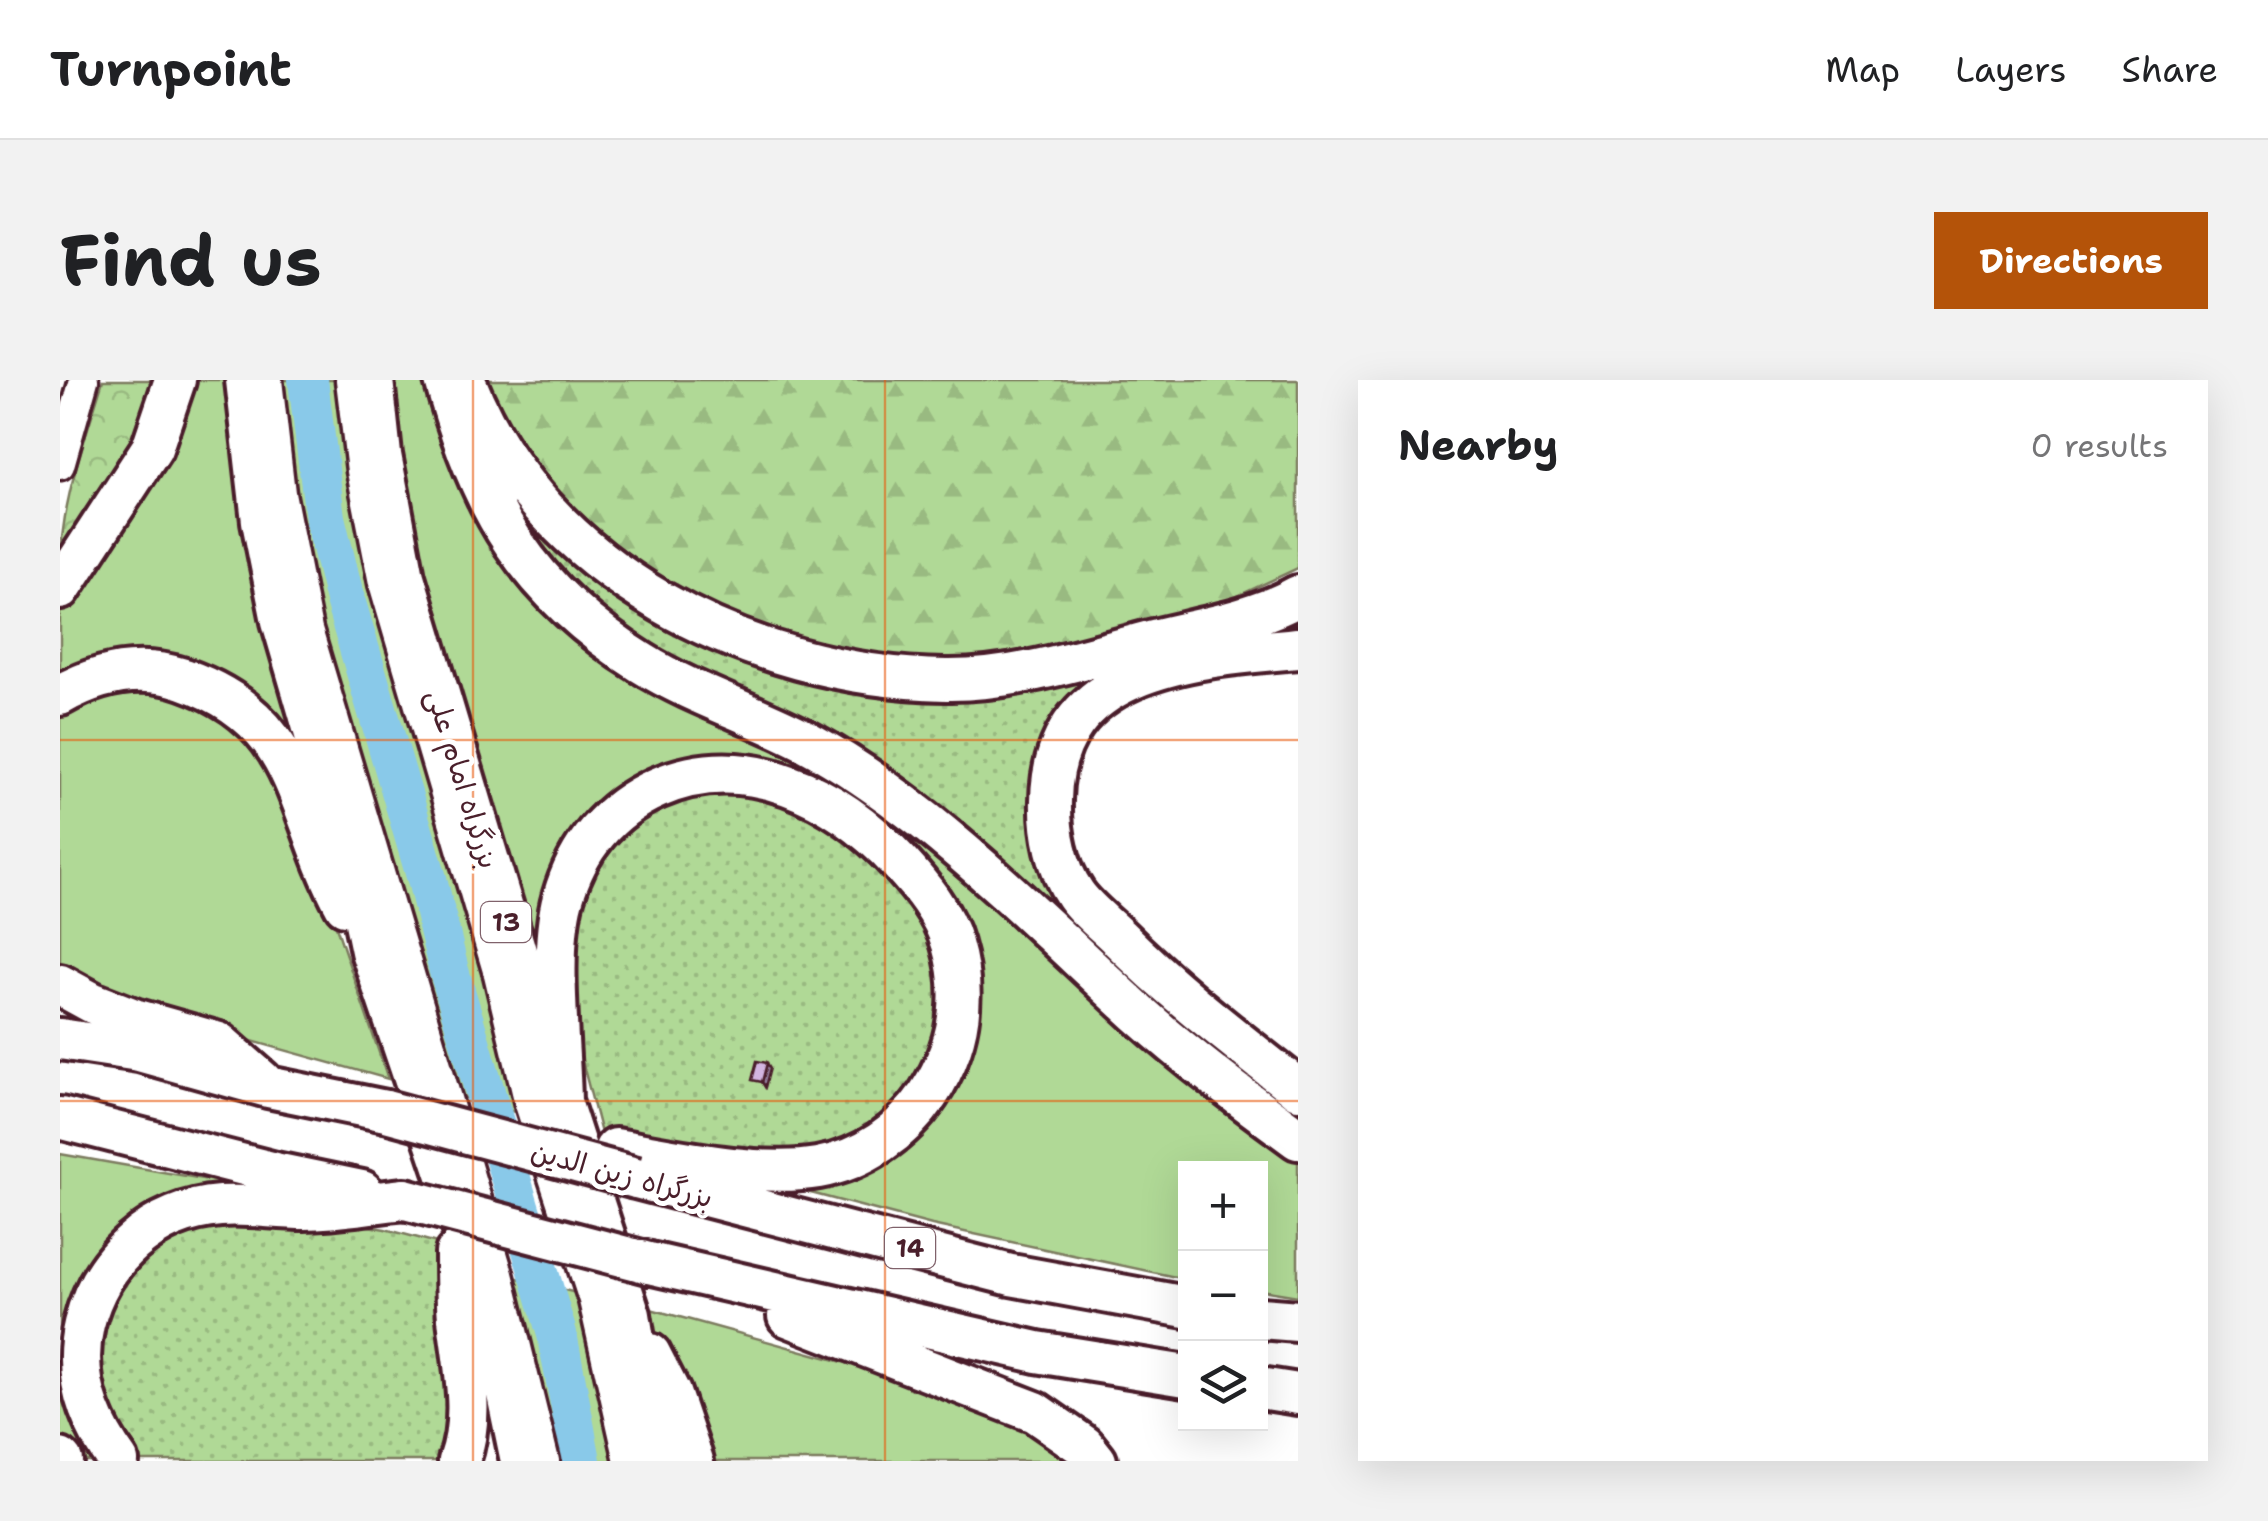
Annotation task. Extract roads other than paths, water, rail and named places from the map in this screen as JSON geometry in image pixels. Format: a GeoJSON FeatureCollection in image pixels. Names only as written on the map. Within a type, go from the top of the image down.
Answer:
{"type":"FeatureCollection","features":[{"type":"Feature","properties":{"kind":"highway"},"geometry":{"type":"LineString","coordinates":[[60,589],[152,448],[174,380]]}},
{"type":"Feature","properties":{"kind":"highway"},"geometry":{"type":"LineString","coordinates":[[246,380],[262,521],[282,621],[354,866],[371,951],[455,1199],[496,1341],[521,1461]]}},
{"type":"Feature","properties":{"kind":"highway","name":"بزرگراه امام علی"},"geometry":{"type":"LineString","coordinates":[[373,380],[381,456],[404,577],[561,1102],[630,1316],[654,1461]]}},
{"type":"Feature","properties":{"kind":"highway"},"geometry":{"type":"LineString","coordinates":[[445,380],[466,453],[503,530],[519,554],[575,614],[643,664],[807,741],[867,778],[1000,884],[1210,1074],[1298,1140]]}},
{"type":"Feature","properties":{"kind":"highway"},"geometry":{"type":"LineString","coordinates":[[465,380],[502,458],[542,507],[604,564],[704,625],[806,663],[877,675],[949,680],[1008,674],[1244,617],[1298,596]]}},
{"type":"Feature","properties":{"kind":"highway"},"geometry":{"type":"LineString","coordinates":[[1244,617],[1298,620]]}},
{"type":"Feature","properties":{"kind":"highway"},"geometry":{"type":"LineString","coordinates":[[1298,648],[1220,655],[1156,668],[1108,689],[1067,730],[1051,775],[1050,821],[1059,859],[1076,894],[1168,987],[1298,1089]]}},
{"type":"Feature","properties":{"kind":"highway"},"geometry":{"type":"LineString","coordinates":[[60,696],[89,679],[123,671],[152,672],[212,689],[242,706],[261,724],[293,773],[326,870],[371,951]]}},
{"type":"Feature","properties":{"kind":"highway"},"geometry":{"type":"LineString","coordinates":[[561,1102],[557,927],[572,870],[610,816],[638,796],[672,782],[708,773],[739,773],[767,777],[811,793],[885,846],[938,911],[952,943],[959,982],[960,1016],[952,1050],[913,1116],[876,1146],[818,1168],[626,1164]]}},
{"type":"Feature","properties":{"kind":"highway"},"geometry":{"type":"LineString","coordinates":[[60,985],[134,1019],[219,1042],[268,1087]]}},
{"type":"Feature","properties":{"kind":"highway","name":"بزرگراه زین الدین"},"geometry":{"type":"LineString","coordinates":[[60,1039],[139,1051],[268,1087],[386,1110],[511,1145],[626,1164],[1011,1274],[1178,1305]]}},
{"type":"Feature","properties":{"kind":"highway"},"geometry":{"type":"LineString","coordinates":[[60,1118],[275,1173],[404,1199],[648,1263],[1038,1352],[1178,1375]]}},
{"type":"Feature","properties":{"kind":"highway"},"geometry":{"type":"LineString","coordinates":[[118,1461],[89,1412],[80,1350],[89,1307],[117,1258],[130,1244],[163,1220],[199,1208],[260,1205],[305,1209],[404,1199]]}},
{"type":"Feature","properties":{"kind":"highway"},"geometry":{"type":"LineString","coordinates":[[455,1199],[458,1314],[468,1404],[466,1441],[459,1461]]}},
{"type":"Feature","properties":{"kind":"highway"},"geometry":{"type":"LineString","coordinates":[[648,1263],[1035,1412],[1084,1446],[1096,1461]]}},
{"type":"Feature","properties":{"kind":"highway"},"geometry":{"type":"LineString","coordinates":[[630,1316],[670,1392],[694,1461]]}},
{"type":"Feature","properties":{"kind":"highway"},"geometry":{"type":"LineString","coordinates":[[1268,1319],[1298,1322]]}},
{"type":"Feature","properties":{"kind":"highway"},"geometry":{"type":"LineString","coordinates":[[1268,1389],[1298,1394]]}},
{"type":"Feature","properties":{"kind":"street"},"geometry":{"type":"LineString","coordinates":[[60,465],[84,380]]}},
{"type":"Feature","properties":{"kind":"street"},"geometry":{"type":"LineString","coordinates":[[268,380],[282,494],[308,630],[500,1274],[545,1461]]}},
{"type":"Feature","properties":{"kind":"street"},"geometry":{"type":"LineString","coordinates":[[350,380],[361,471],[383,584],[498,974],[528,1104],[593,1300],[629,1461]]}},
{"type":"Feature","properties":{"kind":"waterway"},"geometry":{"type":"LineString","coordinates":[[308,380],[325,518],[345,600],[427,879],[449,971],[557,1334],[581,1461]]}}]}
